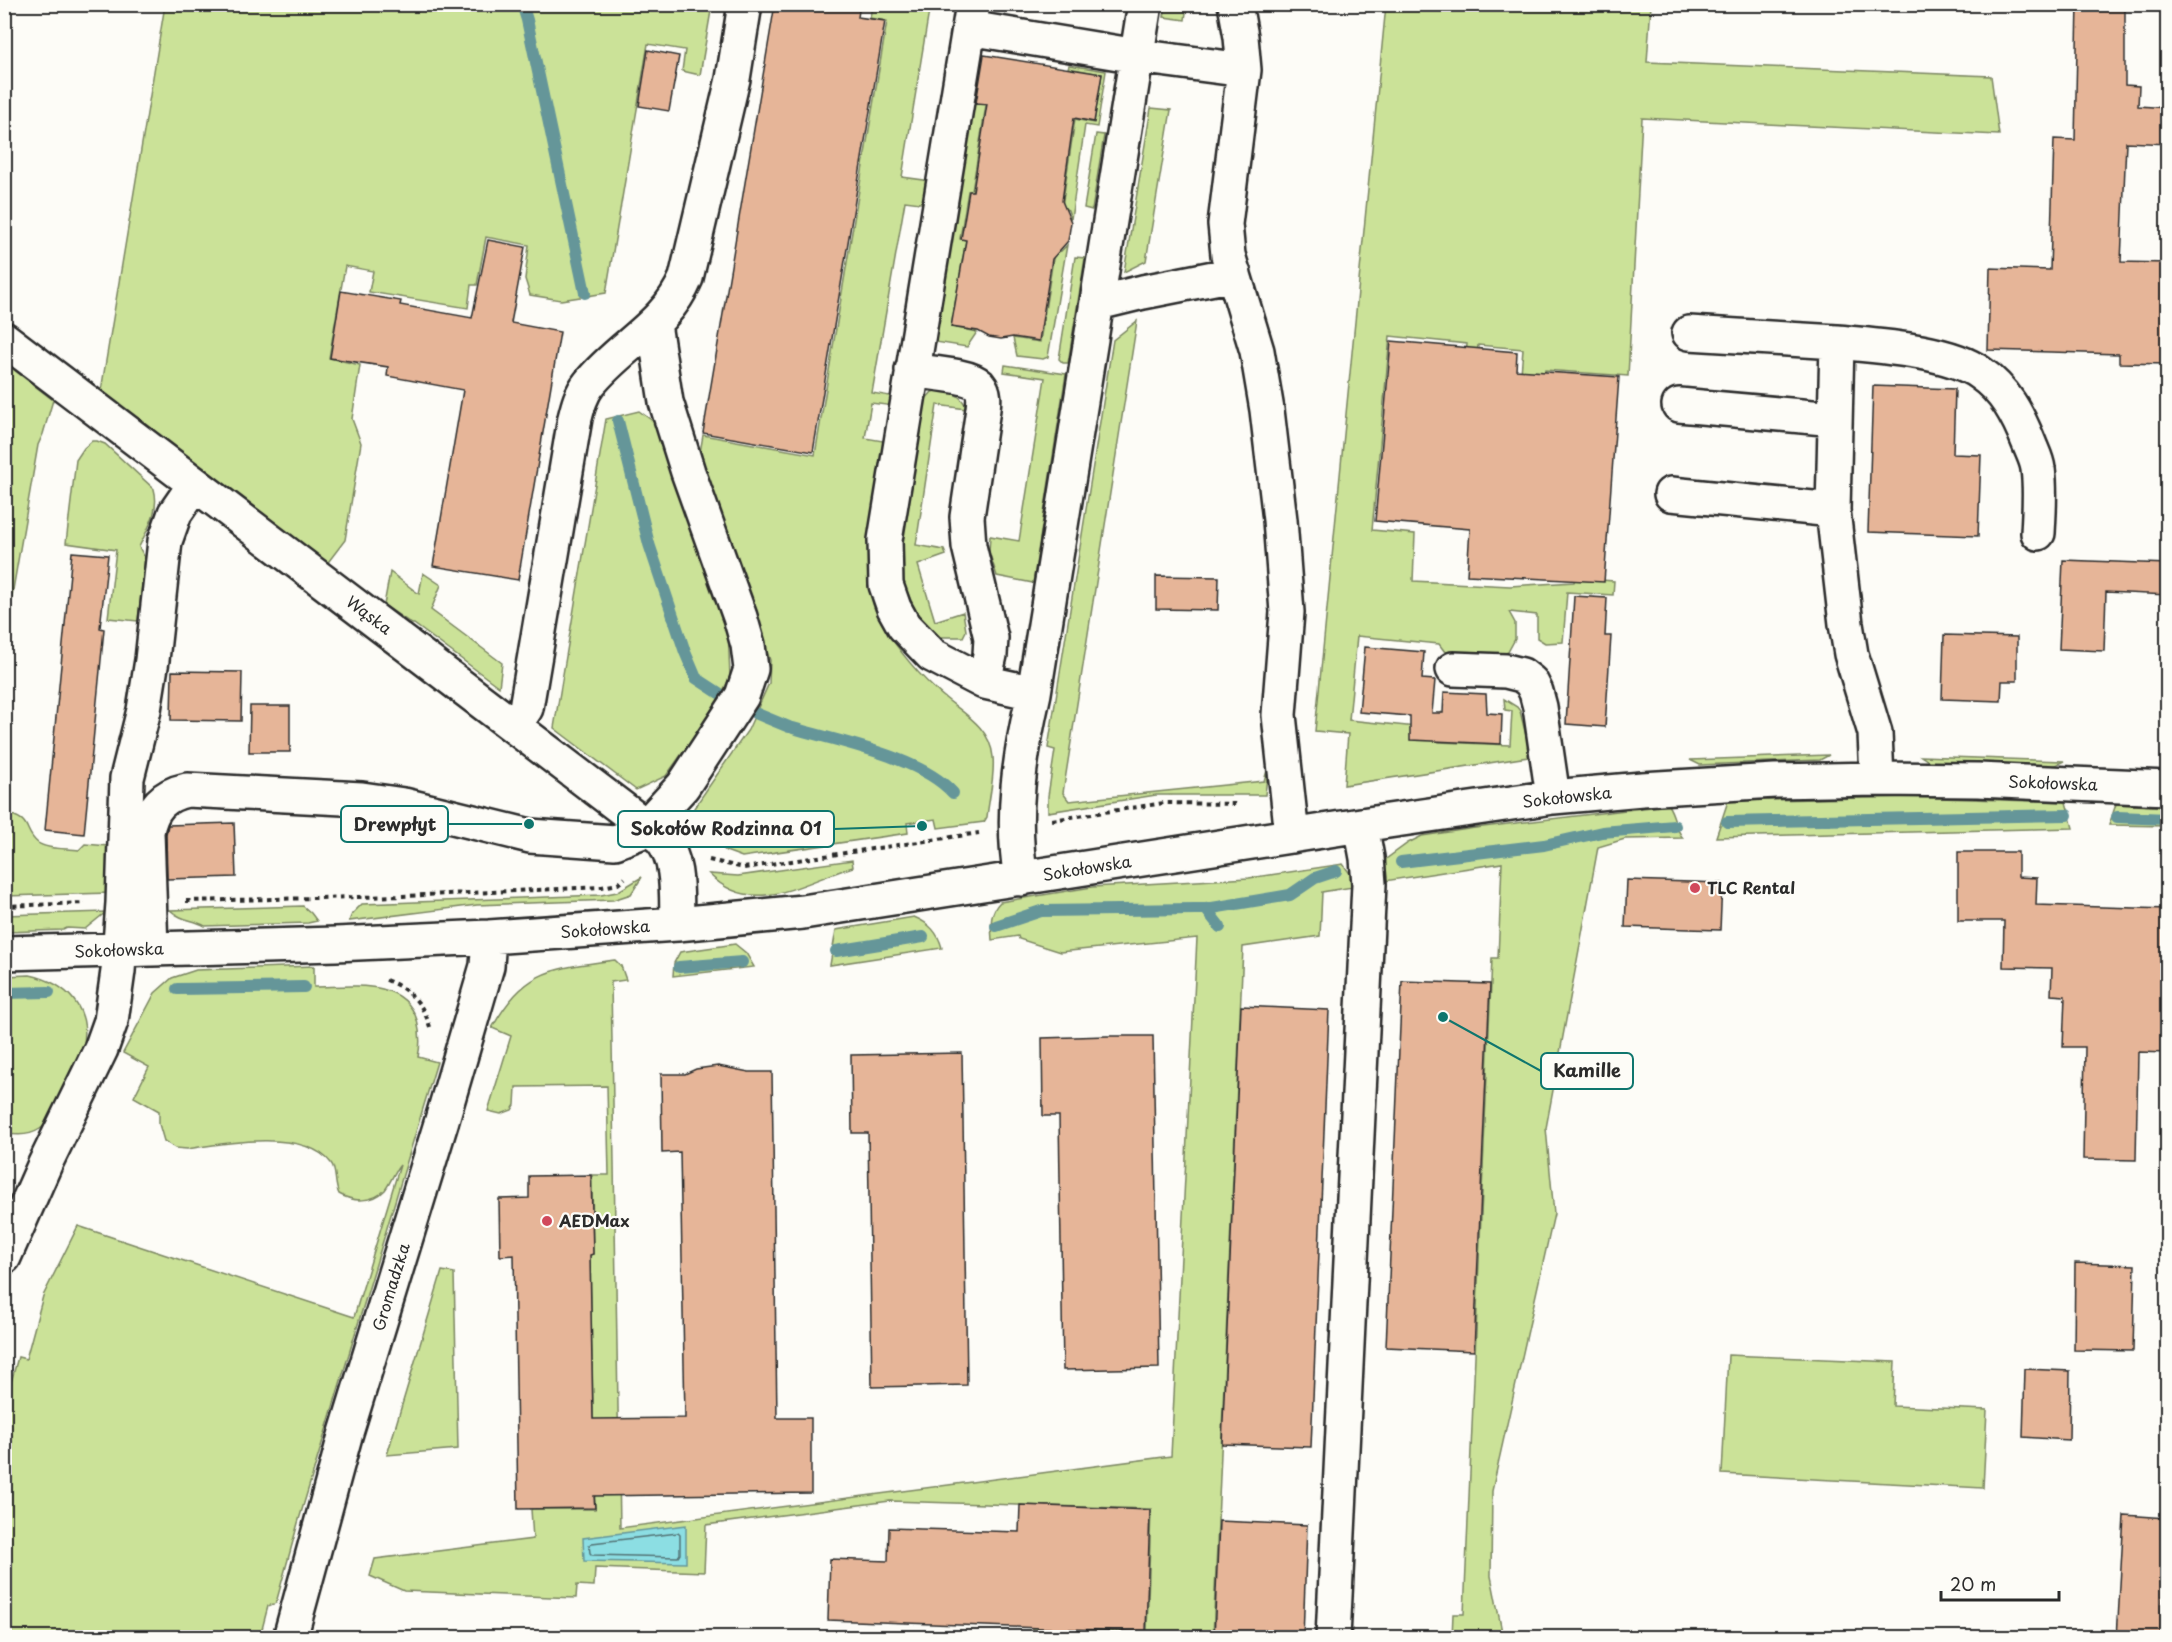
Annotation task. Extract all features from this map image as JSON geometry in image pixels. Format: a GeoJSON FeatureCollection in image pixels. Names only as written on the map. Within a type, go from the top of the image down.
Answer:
{"type":"FeatureCollection","features":[{"type":"Feature","properties":{"kind":"street"},"geometry":{"type":"LineString","coordinates":[[514,726],[526,708],[574,418],[588,385],[599,372],[654,324],[674,302],[686,278],[734,78],[745,4]]}},
{"type":"Feature","properties":{"kind":"street"},"geometry":{"type":"LineString","coordinates":[[1021,879],[1015,837],[1016,791],[1022,746],[1034,693],[1145,4]]}},
{"type":"Feature","properties":{"kind":"street"},"geometry":{"type":"LineString","coordinates":[[1235,4],[1244,70],[1226,224],[1228,255],[1257,351],[1267,410],[1280,520],[1287,612],[1279,715],[1292,836]]}},
{"type":"Feature","properties":{"kind":"street"},"geometry":{"type":"LineString","coordinates":[[1034,693],[984,682],[932,655],[904,626],[894,608],[886,585],[885,540],[971,16],[1137,56],[1244,70]]}},
{"type":"Feature","properties":{"kind":"street"},"geometry":{"type":"LineString","coordinates":[[1098,303],[1234,274]]}},
{"type":"Feature","properties":{"kind":"street"},"geometry":{"type":"LineString","coordinates":[[4,1257],[45,1164],[101,1049],[111,1021],[119,950],[136,902],[149,819],[154,808],[163,799],[187,790],[362,799],[414,807],[530,836],[615,842],[638,833],[683,786],[742,696],[750,674],[751,662],[740,617],[688,472],[666,402],[654,324]]}},
{"type":"Feature","properties":{"kind":"street"},"geometry":{"type":"LineString","coordinates":[[1689,333],[1837,342],[1905,349],[1953,360],[1979,372],[2005,395],[2020,421],[2038,466],[2040,494],[2038,533]]}},
{"type":"Feature","properties":{"kind":"street","name":"Wąska"},"geometry":{"type":"LineString","coordinates":[[4,339],[661,838],[671,854],[677,924]]}},
{"type":"Feature","properties":{"kind":"street"},"geometry":{"type":"LineString","coordinates":[[1837,342],[1833,510],[1845,624],[1851,654],[1875,733],[1877,779]]}},
{"type":"Feature","properties":{"kind":"street"},"geometry":{"type":"LineString","coordinates":[[912,370],[971,381],[980,387],[983,393],[983,409],[967,517],[969,546],[991,638],[990,656],[984,682]]}},
{"type":"Feature","properties":{"kind":"street"},"geometry":{"type":"LineString","coordinates":[[1679,405],[1835,419]]}},
{"type":"Feature","properties":{"kind":"street"},"geometry":{"type":"LineString","coordinates":[[151,949],[136,902],[126,786],[144,710],[152,660],[165,541],[175,513],[195,484]]}},
{"type":"Feature","properties":{"kind":"street"},"geometry":{"type":"LineString","coordinates":[[1671,494],[1833,510]]}},
{"type":"Feature","properties":{"kind":"street"},"geometry":{"type":"LineString","coordinates":[[1453,669],[1506,671],[1522,675],[1531,682],[1540,707],[1553,797]]}},
{"type":"Feature","properties":{"kind":"street","name":"Sokołowska"},"geometry":{"type":"LineString","coordinates":[[4,953],[336,944],[489,937],[677,924],[803,912],[1553,797],[1717,784],[1877,779],[1978,780],[2168,788]]}},
{"type":"Feature","properties":{"kind":"street"},"geometry":{"type":"LineString","coordinates":[[1333,1638],[1369,884],[1361,825]]}},
{"type":"Feature","properties":{"kind":"street","name":"Gromadzka"},"geometry":{"type":"LineString","coordinates":[[290,1638],[345,1436],[487,966],[489,937]]}},
{"type":"Feature","properties":{"kind":"path"},"geometry":{"type":"LineString","coordinates":[[4,906],[403,896],[602,887],[618,884],[628,873]]}},
{"type":"Feature","properties":{"kind":"path"},"geometry":{"type":"LineString","coordinates":[[386,979],[402,987],[414,997],[428,1019],[431,1034]]}},
{"type":"Feature","properties":{"kind":"green space"},"geometry":{"type":"Polygon","coordinates":[[[165,5],[712,5],[700,75],[682,71],[685,50],[648,44],[606,293],[561,300],[530,295],[525,279],[529,245],[486,237],[477,285],[471,285],[468,308],[369,292],[373,271],[345,266],[329,358],[360,365],[352,419],[361,443],[345,540],[326,565],[101,391],[165,5]]]}},
{"type":"Feature","properties":{"kind":"green space"},"geometry":{"type":"Polygon","coordinates":[[[872,5],[930,5],[902,177],[931,181],[928,204],[905,201],[872,393],[896,397],[894,406],[871,403],[865,438],[889,442],[871,552],[871,594],[880,621],[910,663],[936,690],[972,719],[986,736],[993,757],[993,779],[987,817],[984,822],[938,828],[936,819],[907,823],[908,833],[742,857],[726,851],[714,841],[692,841],[694,808],[748,730],[769,683],[770,660],[699,459],[703,435],[815,455],[887,21],[870,18],[872,5]]]}},
{"type":"Feature","properties":{"kind":"green space"},"geometry":{"type":"Polygon","coordinates":[[[1166,5],[1187,5],[1185,20],[1164,17],[1166,5]]]}},
{"type":"Feature","properties":{"kind":"green space"},"geometry":{"type":"Polygon","coordinates":[[[1386,5],[1651,5],[1647,62],[1991,76],[1999,135],[1642,118],[1628,376],[1545,370],[1531,538],[1508,536],[1523,349],[1478,345],[1465,523],[1451,522],[1467,344],[1390,336],[1372,530],[1415,534],[1413,581],[1510,586],[1574,582],[1575,578],[1614,581],[1613,595],[1567,592],[1563,642],[1545,643],[1537,638],[1537,615],[1509,612],[1515,623],[1515,639],[1508,652],[1501,655],[1456,656],[1445,652],[1439,644],[1357,636],[1349,720],[1426,728],[1441,713],[1439,742],[1510,745],[1512,711],[1505,710],[1504,699],[1520,711],[1529,748],[1528,757],[1344,785],[1348,734],[1315,731],[1386,5]]]}},
{"type":"Feature","properties":{"kind":"green space"},"geometry":{"type":"Polygon","coordinates":[[[1069,65],[1106,71],[1097,127],[1085,125],[1071,219],[1068,210],[1062,207],[1075,119],[1094,123],[1102,74],[1068,68],[1069,65]]]}},
{"type":"Feature","properties":{"kind":"green space"},"geometry":{"type":"Polygon","coordinates":[[[971,103],[986,105],[972,191],[968,191],[960,239],[966,240],[951,327],[977,332],[967,347],[929,341],[971,103]]]}},
{"type":"Feature","properties":{"kind":"green space"},"geometry":{"type":"Polygon","coordinates":[[[1151,108],[1171,110],[1146,261],[1124,272],[1151,108]]]}},
{"type":"Feature","properties":{"kind":"green space"},"geometry":{"type":"Polygon","coordinates":[[[1096,134],[1104,135],[1092,210],[1084,208],[1096,134]]]}},
{"type":"Feature","properties":{"kind":"green space"},"geometry":{"type":"Polygon","coordinates":[[[1067,245],[1048,357],[1043,359],[1017,356],[1013,338],[1040,342],[1054,253],[1061,251],[1067,245]]]}},
{"type":"Feature","properties":{"kind":"green space"},"geometry":{"type":"Polygon","coordinates":[[[1075,257],[1085,258],[1068,363],[1063,363],[1059,359],[1075,257]]]}},
{"type":"Feature","properties":{"kind":"green space"},"geometry":{"type":"Polygon","coordinates":[[[1137,321],[1063,793],[1069,801],[1264,781],[1268,767],[1265,795],[1156,795],[1048,812],[1055,750],[1048,748],[1113,340],[1137,321]]]}},
{"type":"Feature","properties":{"kind":"green space"},"geometry":{"type":"Polygon","coordinates":[[[5,363],[53,400],[38,445],[5,636],[5,363]]]}},
{"type":"Feature","properties":{"kind":"green space"},"geometry":{"type":"Polygon","coordinates":[[[1005,365],[1066,374],[1033,583],[997,576],[989,552],[990,536],[1019,541],[1045,378],[1004,372],[1005,365]]]}},
{"type":"Feature","properties":{"kind":"green space"},"geometry":{"type":"Polygon","coordinates":[[[941,390],[957,396],[967,409],[937,405],[916,545],[944,550],[946,555],[918,565],[935,621],[963,612],[966,631],[963,637],[940,637],[924,623],[916,612],[903,582],[898,548],[924,401],[932,392],[941,390]]]}},
{"type":"Feature","properties":{"kind":"green space"},"geometry":{"type":"Polygon","coordinates":[[[639,411],[654,422],[728,629],[730,677],[714,709],[666,776],[636,790],[554,728],[606,419],[639,411]]]}},
{"type":"Feature","properties":{"kind":"green space"},"geometry":{"type":"Polygon","coordinates":[[[92,441],[105,444],[154,489],[154,512],[139,547],[145,558],[138,621],[108,618],[116,550],[66,543],[76,460],[92,441]]]}},
{"type":"Feature","properties":{"kind":"green space"},"geometry":{"type":"Polygon","coordinates":[[[390,572],[419,594],[423,573],[441,585],[431,610],[502,663],[499,687],[414,624],[384,605],[390,572]]]}},
{"type":"Feature","properties":{"kind":"green space"},"geometry":{"type":"Polygon","coordinates":[[[1829,755],[1820,760],[1700,765],[1690,760],[1829,755]]]}},
{"type":"Feature","properties":{"kind":"green space"},"geometry":{"type":"Polygon","coordinates":[[[1921,756],[2064,761],[2053,766],[1930,762],[1921,756]]]}},
{"type":"Feature","properties":{"kind":"green space"},"geometry":{"type":"Polygon","coordinates":[[[1908,797],[2066,802],[2073,828],[1716,837],[1728,801],[1908,797]]]}},
{"type":"Feature","properties":{"kind":"green space"},"geometry":{"type":"Polygon","coordinates":[[[2116,804],[2167,807],[2167,826],[2109,825],[2116,804]]]}},
{"type":"Feature","properties":{"kind":"green space"},"geometry":{"type":"Polygon","coordinates":[[[1668,805],[1683,838],[1625,839],[1598,847],[1546,1128],[1554,1214],[1492,1491],[1491,1576],[1503,1637],[1452,1637],[1453,1614],[1464,1614],[1492,958],[1498,958],[1502,863],[1385,881],[1386,859],[1422,836],[1668,805]]]}},
{"type":"Feature","properties":{"kind":"green space"},"geometry":{"type":"Polygon","coordinates":[[[4,813],[20,818],[33,838],[42,845],[79,850],[85,844],[108,846],[110,893],[5,896],[4,813]]]}},
{"type":"Feature","properties":{"kind":"green space"},"geometry":{"type":"Polygon","coordinates":[[[852,860],[853,867],[780,893],[761,895],[744,894],[726,887],[709,874],[738,876],[852,860]]]}},
{"type":"Feature","properties":{"kind":"green space"},"geometry":{"type":"Polygon","coordinates":[[[1343,864],[1351,875],[1353,887],[1322,892],[1320,936],[1243,947],[1213,1637],[1032,1637],[1033,1628],[1147,1632],[1151,1509],[890,1501],[706,1525],[704,1572],[595,1568],[594,1586],[577,1585],[576,1598],[404,1591],[370,1576],[375,1559],[533,1539],[531,1509],[595,1509],[590,1255],[593,1254],[592,1175],[609,1175],[607,1086],[516,1087],[515,1105],[512,1110],[501,1114],[488,1111],[511,1036],[492,1028],[504,1008],[529,982],[557,970],[615,960],[621,966],[626,980],[611,982],[620,1528],[1171,1456],[1197,938],[1060,952],[1019,939],[1018,936],[992,940],[992,915],[1000,902],[1092,887],[1249,878],[1343,864]]]}},
{"type":"Feature","properties":{"kind":"green space"},"geometry":{"type":"Polygon","coordinates":[[[642,877],[631,894],[613,900],[477,905],[349,921],[352,914],[362,904],[601,895],[617,892],[642,877]]]}},
{"type":"Feature","properties":{"kind":"green space"},"geometry":{"type":"Polygon","coordinates":[[[303,906],[317,921],[205,926],[170,910],[303,906]]]}},
{"type":"Feature","properties":{"kind":"green space"},"geometry":{"type":"Polygon","coordinates":[[[106,912],[85,929],[5,932],[4,915],[106,912]]]}},
{"type":"Feature","properties":{"kind":"green space"},"geometry":{"type":"Polygon","coordinates":[[[914,917],[932,929],[942,948],[830,965],[836,930],[914,917]]]}},
{"type":"Feature","properties":{"kind":"green space"},"geometry":{"type":"Polygon","coordinates":[[[735,944],[746,953],[754,967],[673,976],[674,963],[680,952],[735,944]]]}},
{"type":"Feature","properties":{"kind":"green space"},"geometry":{"type":"Polygon","coordinates":[[[314,966],[314,987],[373,987],[400,997],[410,1006],[417,1020],[420,1038],[418,1057],[437,1062],[276,1603],[268,1606],[260,1637],[5,1637],[5,1404],[18,1357],[26,1359],[43,1296],[78,1226],[354,1317],[400,1165],[385,1190],[375,1197],[357,1200],[339,1194],[331,1163],[319,1152],[303,1145],[263,1141],[187,1149],[175,1148],[164,1141],[159,1124],[159,1111],[134,1097],[149,1067],[123,1053],[155,993],[172,978],[196,970],[314,966]]]}},
{"type":"Feature","properties":{"kind":"green space"},"geometry":{"type":"Polygon","coordinates":[[[30,975],[55,984],[65,991],[80,1009],[85,1034],[80,1058],[48,1121],[32,1133],[14,1135],[5,1133],[11,1104],[4,1102],[4,976],[30,975]]]}},
{"type":"Feature","properties":{"kind":"green space"},"geometry":{"type":"Polygon","coordinates":[[[442,1271],[454,1273],[458,1449],[387,1455],[442,1271]]]}},
{"type":"Feature","properties":{"kind":"green space"},"geometry":{"type":"Polygon","coordinates":[[[1728,1355],[1895,1362],[1893,1406],[1987,1410],[1983,1488],[1722,1474],[1728,1355]]]}},
{"type":"Feature","properties":{"kind":"water"},"geometry":{"type":"Polygon","coordinates":[[[686,1525],[686,1563],[584,1561],[583,1538],[686,1525]]]}},
{"type":"Feature","properties":{"kind":"building"},"geometry":{"type":"Polygon","coordinates":[[[775,4],[860,4],[858,17],[885,21],[813,452],[703,433],[775,4]]]}},
{"type":"Feature","properties":{"kind":"building"},"geometry":{"type":"Polygon","coordinates":[[[2078,4],[2125,4],[2125,85],[2139,86],[2138,106],[2168,108],[2168,144],[2126,142],[2121,262],[2168,263],[2168,364],[2119,363],[2119,354],[1988,350],[1990,268],[2050,270],[2054,139],[2075,140],[2078,4]]]}},
{"type":"Feature","properties":{"kind":"building"},"geometry":{"type":"Polygon","coordinates":[[[648,50],[679,56],[669,111],[639,106],[648,50]]]}},
{"type":"Feature","properties":{"kind":"building"},"geometry":{"type":"Polygon","coordinates":[[[984,55],[1102,74],[1094,122],[1074,118],[1062,201],[1071,222],[1068,241],[1052,259],[1039,341],[1013,337],[1001,339],[989,337],[978,331],[951,327],[966,240],[961,239],[969,191],[973,191],[987,104],[976,103],[984,55]]]}},
{"type":"Feature","properties":{"kind":"building"},"geometry":{"type":"Polygon","coordinates":[[[488,240],[525,247],[511,323],[560,332],[518,580],[433,566],[463,390],[387,376],[388,367],[330,358],[341,291],[401,301],[400,305],[472,318],[488,240]]]}},
{"type":"Feature","properties":{"kind":"building"},"geometry":{"type":"Polygon","coordinates":[[[1391,341],[1517,352],[1516,370],[1619,377],[1604,582],[1467,575],[1470,529],[1375,521],[1391,341]]]}},
{"type":"Feature","properties":{"kind":"building"},"geometry":{"type":"Polygon","coordinates":[[[1873,386],[1955,389],[1953,454],[1981,455],[1978,536],[1868,532],[1873,386]]]}},
{"type":"Feature","properties":{"kind":"building"},"geometry":{"type":"Polygon","coordinates":[[[72,552],[108,555],[100,628],[104,629],[84,834],[45,830],[72,552]]]}},
{"type":"Feature","properties":{"kind":"building"},"geometry":{"type":"Polygon","coordinates":[[[2063,560],[2168,564],[2168,595],[2106,592],[2104,651],[2059,649],[2063,560]]]}},
{"type":"Feature","properties":{"kind":"building"},"geometry":{"type":"Polygon","coordinates":[[[1156,576],[1219,577],[1218,610],[1156,609],[1156,576]]]}},
{"type":"Feature","properties":{"kind":"building"},"geometry":{"type":"Polygon","coordinates":[[[1574,596],[1607,598],[1605,636],[1611,636],[1605,727],[1566,724],[1574,596]]]}},
{"type":"Feature","properties":{"kind":"building"},"geometry":{"type":"Polygon","coordinates":[[[1944,635],[2017,637],[2017,681],[2002,681],[2001,701],[1942,699],[1944,635]]]}},
{"type":"Feature","properties":{"kind":"building"},"geometry":{"type":"Polygon","coordinates":[[[1365,647],[1424,652],[1422,679],[1435,680],[1432,713],[1443,713],[1444,692],[1486,694],[1487,713],[1502,714],[1501,744],[1410,740],[1410,716],[1359,712],[1365,647]]]}},
{"type":"Feature","properties":{"kind":"building"},"geometry":{"type":"Polygon","coordinates":[[[172,671],[242,672],[241,721],[171,720],[172,671]]]}},
{"type":"Feature","properties":{"kind":"building"},"geometry":{"type":"Polygon","coordinates":[[[250,706],[290,706],[290,752],[249,752],[250,706]]]}},
{"type":"Feature","properties":{"kind":"building"},"geometry":{"type":"Polygon","coordinates":[[[234,823],[236,877],[167,879],[166,834],[168,825],[234,823]]]}},
{"type":"Feature","properties":{"kind":"building"},"geometry":{"type":"Polygon","coordinates":[[[1958,852],[2018,852],[2018,877],[2037,878],[2036,905],[2168,909],[2168,1053],[2138,1052],[2136,1160],[2083,1159],[2085,1047],[2063,1047],[2065,996],[2051,995],[2052,968],[2003,967],[2004,921],[1958,921],[1958,852]]]}},
{"type":"Feature","properties":{"kind":"building"},"geometry":{"type":"Polygon","coordinates":[[[1627,880],[1722,883],[1720,930],[1625,927],[1627,880]]]}},
{"type":"Feature","properties":{"kind":"building"},"geometry":{"type":"Polygon","coordinates":[[[1402,981],[1490,984],[1474,1351],[1386,1347],[1402,981]]]}},
{"type":"Feature","properties":{"kind":"building"},"geometry":{"type":"Polygon","coordinates":[[[1241,1006],[1329,1010],[1311,1447],[1222,1444],[1241,1006]]]}},
{"type":"Feature","properties":{"kind":"building"},"geometry":{"type":"Polygon","coordinates":[[[1153,1036],[1159,1368],[1063,1370],[1059,1116],[1043,1116],[1042,1038],[1153,1036]]]}},
{"type":"Feature","properties":{"kind":"building"},"geometry":{"type":"Polygon","coordinates":[[[962,1053],[967,1385],[872,1387],[868,1133],[852,1133],[851,1055],[962,1053]]]}},
{"type":"Feature","properties":{"kind":"building"},"geometry":{"type":"Polygon","coordinates":[[[718,1066],[749,1072],[772,1072],[777,1418],[811,1418],[811,1493],[594,1496],[595,1508],[518,1509],[514,1255],[500,1256],[499,1199],[529,1198],[529,1176],[591,1175],[593,1419],[685,1418],[680,1152],[662,1153],[661,1074],[685,1074],[696,1069],[718,1066]]]}},
{"type":"Feature","properties":{"kind":"building"},"geometry":{"type":"Polygon","coordinates":[[[2075,1263],[2135,1265],[2133,1351],[2074,1350],[2075,1263]]]}},
{"type":"Feature","properties":{"kind":"building"},"geometry":{"type":"Polygon","coordinates":[[[2025,1369],[2070,1371],[2069,1440],[2023,1437],[2025,1369]]]}},
{"type":"Feature","properties":{"kind":"building"},"geometry":{"type":"Polygon","coordinates":[[[1020,1505],[1150,1510],[1146,1632],[828,1620],[830,1559],[888,1561],[889,1528],[1019,1532],[1020,1505]]]}},
{"type":"Feature","properties":{"kind":"building"},"geometry":{"type":"Polygon","coordinates":[[[2124,1515],[2167,1518],[2160,1638],[2117,1638],[2124,1515]]]}},
{"type":"Feature","properties":{"kind":"building"},"geometry":{"type":"Polygon","coordinates":[[[1219,1521],[1307,1525],[1303,1638],[1214,1638],[1219,1521]]]}},
{"type":"Feature","properties":{"kind":"waterway"},"geometry":{"type":"LineString","coordinates":[[522,4],[585,293]]}},
{"type":"Feature","properties":{"kind":"waterway"},"geometry":{"type":"LineString","coordinates":[[618,421],[649,544],[685,652],[696,678],[719,693]]}},
{"type":"Feature","properties":{"kind":"waterway"},"geometry":{"type":"LineString","coordinates":[[755,713],[789,727]]}},
{"type":"Feature","properties":{"kind":"waterway"},"geometry":{"type":"LineString","coordinates":[[793,728],[901,760],[939,780],[953,793]]}},
{"type":"Feature","properties":{"kind":"waterway"},"geometry":{"type":"LineString","coordinates":[[1727,822],[2067,815]]}},
{"type":"Feature","properties":{"kind":"waterway"},"geometry":{"type":"LineString","coordinates":[[2117,817],[2168,819]]}},
{"type":"Feature","properties":{"kind":"waterway"},"geometry":{"type":"LineString","coordinates":[[1401,862],[1544,845],[1602,832],[1675,826]]}},
{"type":"Feature","properties":{"kind":"waterway"},"geometry":{"type":"LineString","coordinates":[[1206,909],[1290,895],[1315,878],[1336,871]]}},
{"type":"Feature","properties":{"kind":"waterway"},"geometry":{"type":"LineString","coordinates":[[996,926],[1041,911],[1206,909],[1220,927]]}},
{"type":"Feature","properties":{"kind":"waterway"},"geometry":{"type":"LineString","coordinates":[[836,951],[923,937]]}},
{"type":"Feature","properties":{"kind":"waterway"},"geometry":{"type":"LineString","coordinates":[[679,967],[742,962]]}},
{"type":"Feature","properties":{"kind":"waterway"},"geometry":{"type":"LineString","coordinates":[[177,989],[304,987]]}},
{"type":"Feature","properties":{"kind":"waterway"},"geometry":{"type":"LineString","coordinates":[[4,993],[49,992]]}},
{"type":"Feature","properties":{"kind":"place","name":"Drewpłyt"},"geometry":{"type":"Point","coordinates":[529,824]}},
{"type":"Feature","properties":{"kind":"place","name":"Sokołów Rodzinna 01"},"geometry":{"type":"Point","coordinates":[922,826]}},
{"type":"Feature","properties":{"kind":"place","name":"TLC Rental"},"geometry":{"type":"Point","coordinates":[1695,888]}},
{"type":"Feature","properties":{"kind":"place","name":"Kamille"},"geometry":{"type":"Point","coordinates":[1443,1017]}},
{"type":"Feature","properties":{"kind":"place","name":"AEDMax"},"geometry":{"type":"Point","coordinates":[547,1221]}}]}
